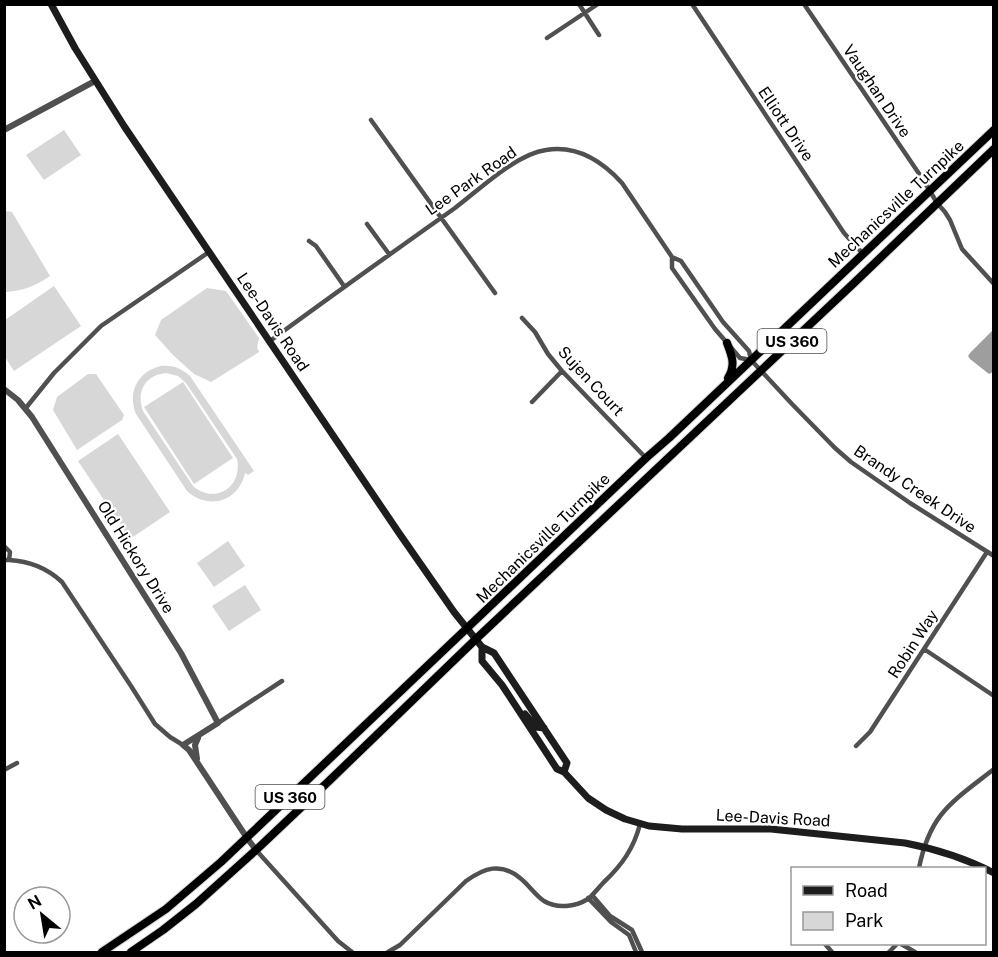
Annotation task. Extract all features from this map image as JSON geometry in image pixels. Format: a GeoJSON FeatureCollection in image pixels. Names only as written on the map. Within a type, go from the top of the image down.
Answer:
{"type":"FeatureCollection","features":[{"type":"Feature","properties":{"kind":"highway","name":"Mechanicsville Turnpike"},"geometry":{"type":"LineString","coordinates":[[102,952],[166,909],[247,838],[993,130]]}},
{"type":"Feature","properties":{"kind":"highway","name":"Mechanicsville Turnpike"},"geometry":{"type":"LineString","coordinates":[[131,952],[196,904],[256,850],[993,149]]}},
{"type":"Feature","properties":{"kind":"highway"},"geometry":{"type":"LineString","coordinates":[[724,386],[733,363],[727,343]]}},
{"type":"Feature","properties":{"kind":"main road","name":"Lee-Davis Road"},"geometry":{"type":"LineString","coordinates":[[51,4],[95,81],[165,188],[399,533],[482,647],[494,653],[567,763],[564,772]]}},
{"type":"Feature","properties":{"kind":"main road","name":"Lee-Davis Road"},"geometry":{"type":"LineString","coordinates":[[482,647],[482,661],[502,685],[557,769],[564,772],[594,803],[611,813],[640,824],[664,828],[771,829],[883,840],[924,847],[960,857],[981,867]]}},
{"type":"Feature","properties":{"kind":"main road"},"geometry":{"type":"LineString","coordinates":[[514,705],[536,727],[544,728]]}},
{"type":"Feature","properties":{"kind":"street"},"geometry":{"type":"LineString","coordinates":[[579,4],[599,34]]}},
{"type":"Feature","properties":{"kind":"street"},"geometry":{"type":"LineString","coordinates":[[547,38],[598,4]]}},
{"type":"Feature","properties":{"kind":"street","name":"Elliott Drive"},"geometry":{"type":"LineString","coordinates":[[692,4],[844,233],[863,254]]}},
{"type":"Feature","properties":{"kind":"street","name":"Vaughan Drive"},"geometry":{"type":"LineString","coordinates":[[804,4],[945,212],[962,249],[993,284]]}},
{"type":"Feature","properties":{"kind":"street"},"geometry":{"type":"LineString","coordinates":[[4,130],[95,81]]}},
{"type":"Feature","properties":{"kind":"street"},"geometry":{"type":"LineString","coordinates":[[371,120],[495,293]]}},
{"type":"Feature","properties":{"kind":"street","name":"Lee Park Road"},"geometry":{"type":"LineString","coordinates":[[270,341],[524,157],[546,150],[566,149],[584,154],[615,175],[672,257],[681,261],[723,322],[748,351],[751,360],[740,358],[699,309],[672,268],[672,257]]}},
{"type":"Feature","properties":{"kind":"street"},"geometry":{"type":"LineString","coordinates":[[367,224],[389,254]]}},
{"type":"Feature","properties":{"kind":"street"},"geometry":{"type":"LineString","coordinates":[[309,241],[316,246],[344,286]]}},
{"type":"Feature","properties":{"kind":"street"},"geometry":{"type":"LineString","coordinates":[[25,409],[54,373],[101,326],[210,252]]}},
{"type":"Feature","properties":{"kind":"street","name":"Sujen Court"},"geometry":{"type":"LineString","coordinates":[[522,318],[535,332],[548,354],[562,371],[646,458]]}},
{"type":"Feature","properties":{"kind":"street","name":"Brandy Creek Drive"},"geometry":{"type":"LineString","coordinates":[[751,360],[851,462],[993,556]]}},
{"type":"Feature","properties":{"kind":"street"},"geometry":{"type":"LineString","coordinates":[[532,402],[562,371]]}},
{"type":"Feature","properties":{"kind":"street","name":"Old Hickory Drive"},"geometry":{"type":"LineString","coordinates":[[4,389],[25,409],[181,653],[218,723]]}},
{"type":"Feature","properties":{"kind":"street"},"geometry":{"type":"LineString","coordinates":[[4,546],[10,552],[7,560],[41,567],[62,582],[155,724],[189,750],[256,850],[338,941],[352,952]]}},
{"type":"Feature","properties":{"kind":"street","name":"Robin Way"},"geometry":{"type":"LineString","coordinates":[[856,746],[870,732],[987,552]]}},
{"type":"Feature","properties":{"kind":"street"},"geometry":{"type":"LineString","coordinates":[[924,649],[993,696]]}},
{"type":"Feature","properties":{"kind":"street"},"geometry":{"type":"LineString","coordinates":[[183,745],[282,681]]}},
{"type":"Feature","properties":{"kind":"street"},"geometry":{"type":"LineString","coordinates":[[199,735],[195,745],[199,766]]}},
{"type":"Feature","properties":{"kind":"street"},"geometry":{"type":"LineString","coordinates":[[4,771],[17,763]]}},
{"type":"Feature","properties":{"kind":"street"},"geometry":{"type":"LineString","coordinates":[[919,867],[930,831],[942,813],[993,769]]}},
{"type":"Feature","properties":{"kind":"street"},"geometry":{"type":"LineString","coordinates":[[388,952],[400,945],[465,881],[477,872],[487,869],[512,872],[544,902],[558,906],[569,906],[590,897],[625,861],[640,824]]}},
{"type":"Feature","properties":{"kind":"street"},"geometry":{"type":"LineString","coordinates":[[590,897],[611,922],[628,936],[636,952]]}},
{"type":"Feature","properties":{"kind":"street"},"geometry":{"type":"LineString","coordinates":[[590,897],[610,916],[632,930],[642,952]]}},
{"type":"Feature","properties":{"kind":"street"},"geometry":{"type":"LineString","coordinates":[[901,945],[915,952]]}},
{"type":"Feature","properties":{"kind":"green space"},"geometry":{"type":"Polygon","coordinates":[[[64,130],[81,155],[44,180],[26,155],[64,130]]]}},
{"type":"Feature","properties":{"kind":"green space"},"geometry":{"type":"Polygon","coordinates":[[[12,212],[50,276],[29,287],[5,292],[4,213],[12,212]]]}},
{"type":"Feature","properties":{"kind":"green space"},"geometry":{"type":"Polygon","coordinates":[[[54,286],[81,326],[14,371],[5,357],[5,320],[54,286]]]}},
{"type":"Feature","properties":{"kind":"green space"},"geometry":{"type":"Polygon","coordinates":[[[207,288],[226,291],[259,338],[257,347],[259,352],[211,382],[194,374],[155,335],[161,320],[207,288]]]}},
{"type":"Feature","properties":{"kind":"green space"},"geometry":{"type":"Polygon","coordinates":[[[161,366],[173,367],[190,376],[254,471],[248,475],[245,473],[242,483],[230,496],[222,500],[204,501],[187,491],[136,414],[134,391],[141,378],[161,366]],[[159,374],[148,381],[141,397],[143,411],[193,486],[210,494],[226,490],[236,478],[237,459],[186,383],[178,376],[159,374]]]}},
{"type":"Feature","properties":{"kind":"green space"},"geometry":{"type":"Polygon","coordinates":[[[88,374],[96,374],[124,415],[122,420],[77,450],[53,410],[57,397],[88,374]]]}},
{"type":"Feature","properties":{"kind":"green space"},"geometry":{"type":"Polygon","coordinates":[[[183,382],[233,458],[194,484],[144,407],[183,382]]]}},
{"type":"Feature","properties":{"kind":"green space"},"geometry":{"type":"Polygon","coordinates":[[[118,434],[170,512],[130,539],[78,461],[118,434]]]}},
{"type":"Feature","properties":{"kind":"green space"},"geometry":{"type":"Polygon","coordinates":[[[228,541],[245,566],[214,587],[197,563],[228,541]]]}},
{"type":"Feature","properties":{"kind":"green space"},"geometry":{"type":"Polygon","coordinates":[[[245,585],[261,610],[229,631],[212,606],[245,585]]]}},
{"type":"Feature","properties":{"kind":"shaded area"},"geometry":{"type":"Polygon","coordinates":[[[993,330],[993,372],[989,374],[968,356],[993,330]]]}}]}
